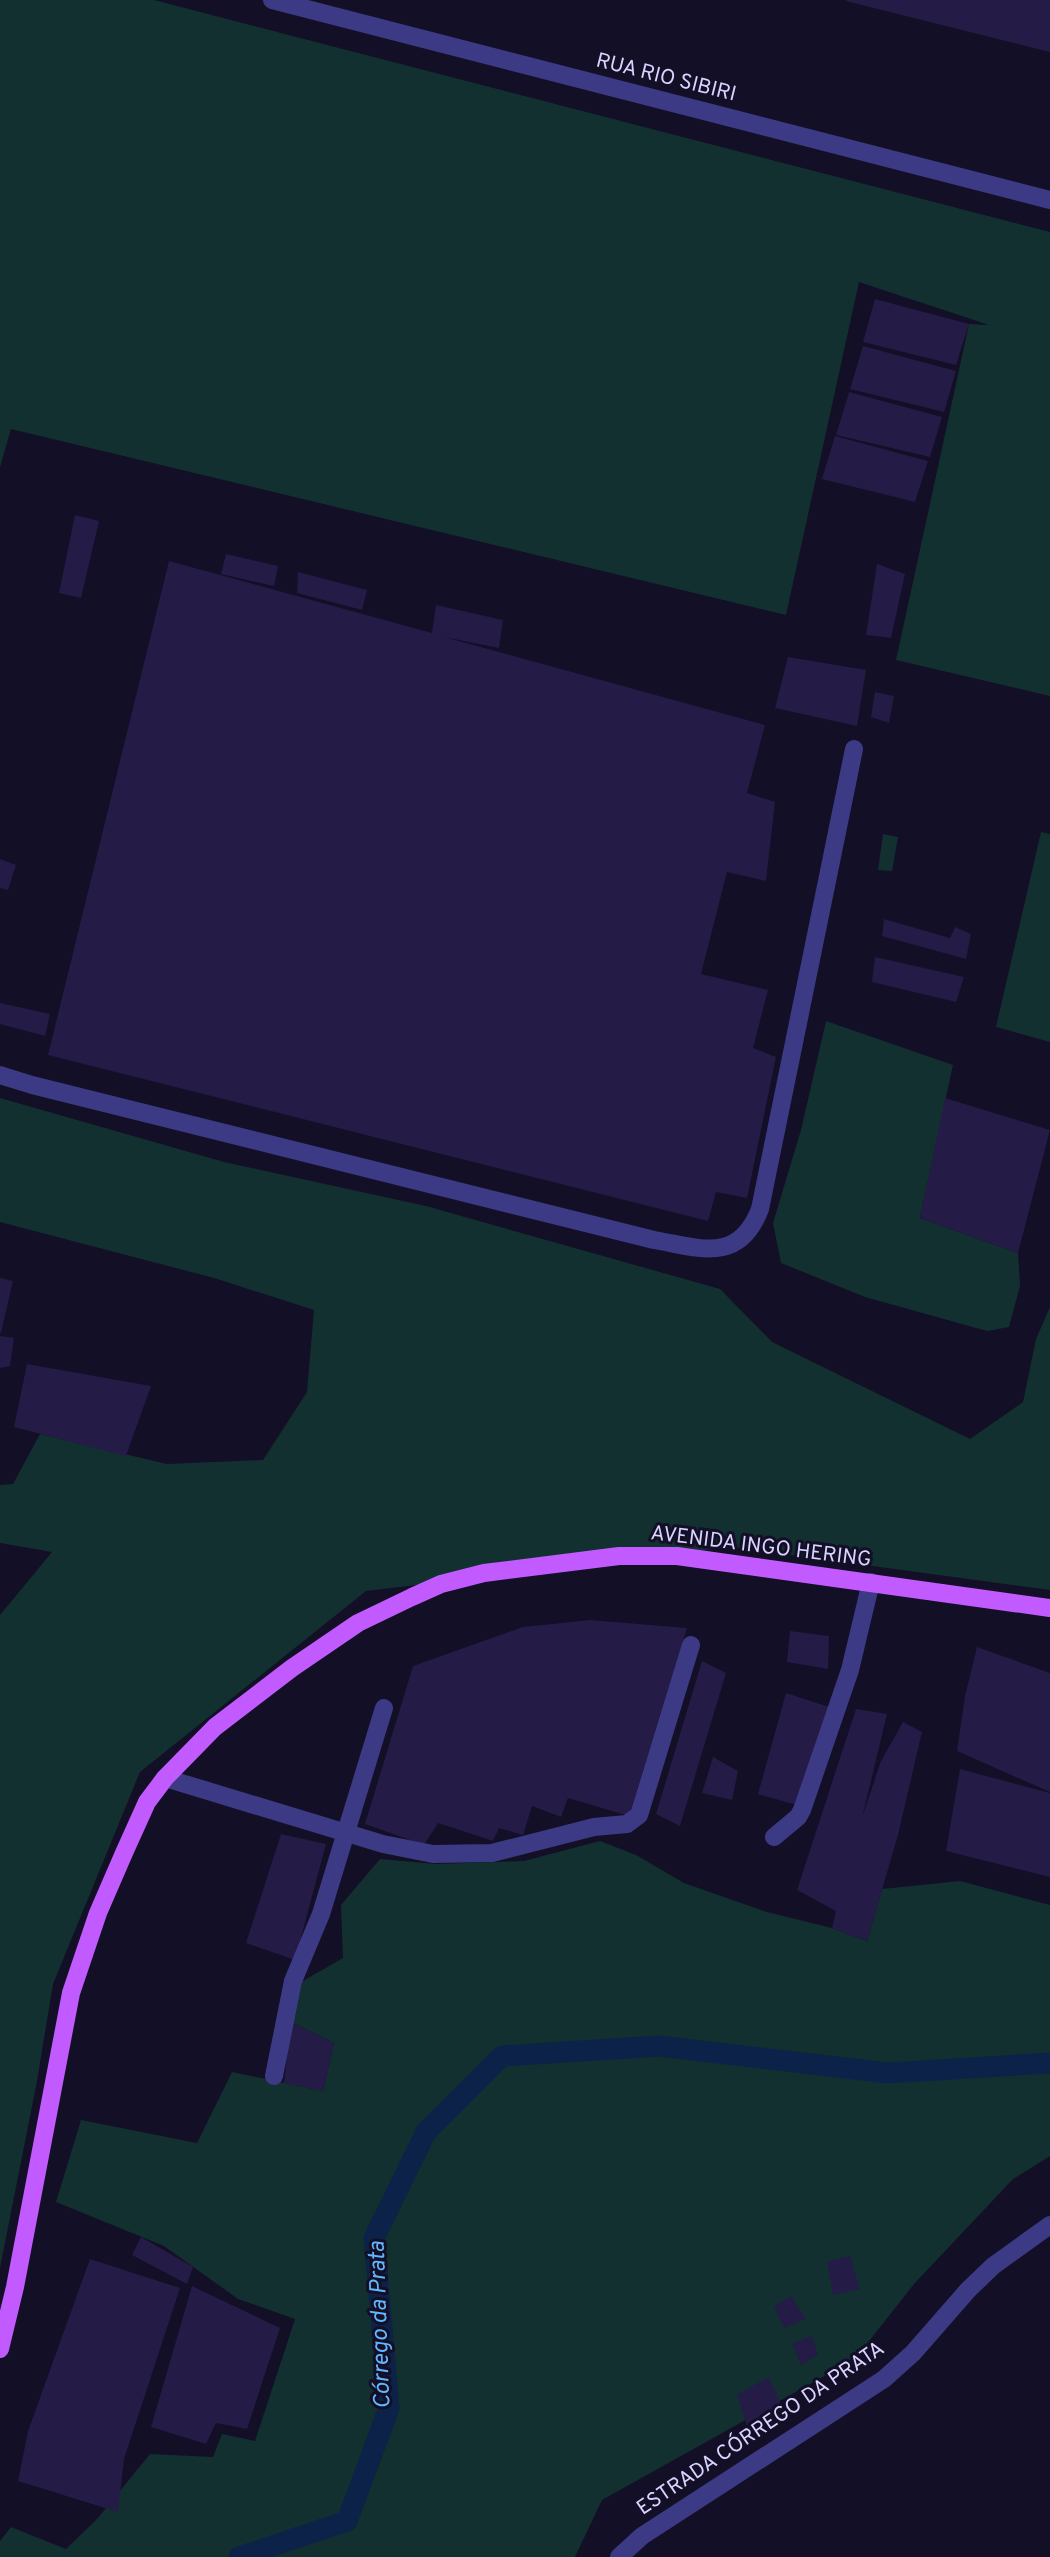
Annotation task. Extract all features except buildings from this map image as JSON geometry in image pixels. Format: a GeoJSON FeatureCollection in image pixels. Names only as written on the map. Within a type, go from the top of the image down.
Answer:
{"type":"FeatureCollection","features":[{"type":"Feature","properties":{"kind":"main road","name":"AVENIDA INGO HERING"},"geometry":{"type":"LineString","coordinates":[[0,2349],[15,2287],[71,1993],[98,1913],[148,1802],[165,1778],[215,1727],[292,1668],[358,1623],[442,1584],[484,1573],[592,1559],[644,1555],[677,1556],[1050,1608]]}},
{"type":"Feature","properties":{"kind":"street","name":"RUA RIO SIBIRI"},"geometry":{"type":"LineString","coordinates":[[272,0],[1050,200]]}},
{"type":"Feature","properties":{"kind":"street"},"geometry":{"type":"LineString","coordinates":[[0,1076],[654,1240],[707,1249],[726,1247],[739,1242],[753,1227],[760,1209],[854,749]]}},
{"type":"Feature","properties":{"kind":"street"},"geometry":{"type":"LineString","coordinates":[[774,1837],[798,1817],[802,1810],[850,1670],[871,1583]]}},
{"type":"Feature","properties":{"kind":"street"},"geometry":{"type":"LineString","coordinates":[[165,1778],[345,1833],[433,1854],[492,1853],[594,1827],[627,1824],[639,1815],[691,1645]]}},
{"type":"Feature","properties":{"kind":"street"},"geometry":{"type":"LineString","coordinates":[[274,2076],[293,1981],[321,1914],[384,1708]]}},
{"type":"Feature","properties":{"kind":"street","name":"ESTRADA CÓRREGO DA PRATA"},"geometry":{"type":"LineString","coordinates":[[619,2557],[642,2536],[884,2379],[913,2353],[985,2274],[1050,2225]]}},
{"type":"Feature","properties":{"kind":"green space"},"geometry":{"type":"Polygon","coordinates":[[[0,0],[154,0],[1050,232],[1050,696],[896,660],[969,324],[989,325],[859,282],[786,615],[11,429],[0,467],[0,0]]]}},
{"type":"Feature","properties":{"kind":"green space"},"geometry":{"type":"Polygon","coordinates":[[[1041,832],[1050,834],[1050,1042],[996,1027],[1041,832]]]}},
{"type":"Feature","properties":{"kind":"green space"},"geometry":{"type":"Polygon","coordinates":[[[883,834],[898,837],[892,871],[878,870],[883,834]]]}},
{"type":"Feature","properties":{"kind":"green space"},"geometry":{"type":"Polygon","coordinates":[[[826,1021],[953,1065],[920,1218],[1018,1253],[1020,1286],[1009,1327],[987,1331],[865,1297],[781,1263],[773,1223],[801,1130],[826,1021]]]}},
{"type":"Feature","properties":{"kind":"green space"},"geometry":{"type":"Polygon","coordinates":[[[0,1098],[224,1162],[426,1206],[720,1289],[772,1342],[970,1439],[1023,1402],[1036,1339],[1050,1307],[1050,1590],[732,1547],[366,1591],[140,1772],[53,1984],[0,2268],[0,1615],[52,1552],[0,1543],[0,1485],[13,1484],[40,1434],[167,1464],[263,1460],[307,1392],[314,1310],[214,1278],[0,1222],[0,1098]]]}},
{"type":"Feature","properties":{"kind":"green space"},"geometry":{"type":"Polygon","coordinates":[[[600,1841],[636,1855],[684,1883],[767,1912],[832,1928],[867,1941],[882,1889],[960,1881],[1050,1905],[1050,2156],[1013,2179],[914,2284],[855,2359],[602,2500],[575,2557],[0,2557],[0,2541],[11,2527],[66,2549],[97,2519],[150,2454],[213,2457],[222,2434],[255,2441],[295,2319],[238,2299],[164,2246],[56,2202],[81,2120],[197,2143],[232,2072],[323,2091],[334,2043],[291,2022],[294,1986],[343,1958],[341,1905],[380,1859],[436,1864],[524,1861],[600,1841]]]}},
{"type":"Feature","properties":{"kind":"waterway","name":"Córrego da Prata"},"geometry":{"type":"LineString","coordinates":[[239,2557],[347,2521],[389,2408],[374,2238],[426,2132],[502,2056],[659,2046],[888,2073],[1050,2063]]}}]}
